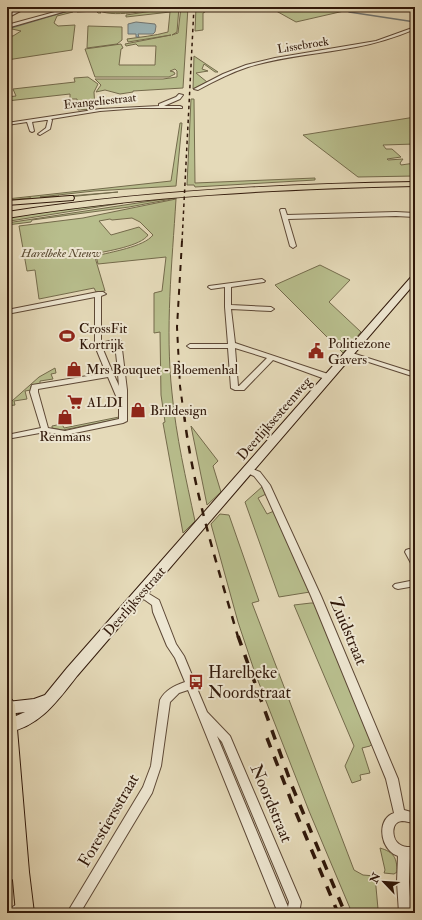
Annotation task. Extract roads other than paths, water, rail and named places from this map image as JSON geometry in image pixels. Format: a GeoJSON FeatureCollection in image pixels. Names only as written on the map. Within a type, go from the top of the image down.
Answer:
{"type":"FeatureCollection","features":[{"type":"Feature","properties":{"kind":"main road"},"geometry":{"type":"LineString","coordinates":[[9,203],[126,193],[241,186],[415,180]]}},
{"type":"Feature","properties":{"kind":"main road"},"geometry":{"type":"LineString","coordinates":[[7,215],[79,205],[194,194],[296,188],[415,184]]}},
{"type":"Feature","properties":{"kind":"main road"},"geometry":{"type":"LineString","coordinates":[[7,212],[125,196],[241,186]]}},
{"type":"Feature","properties":{"kind":"main road"},"geometry":{"type":"LineString","coordinates":[[7,222],[194,194]]}},
{"type":"Feature","properties":{"kind":"main road","name":"Deerlijksesteenweg"},"geometry":{"type":"LineString","coordinates":[[218,505],[415,278]]}},
{"type":"Feature","properties":{"kind":"main road","name":"Deerlijksestraat"},"geometry":{"type":"LineString","coordinates":[[8,726],[30,718],[40,712],[72,672],[218,505]]}},
{"type":"Feature","properties":{"kind":"main road","name":"Deerlijksestraat"},"geometry":{"type":"LineString","coordinates":[[7,708],[34,706],[52,697]]}},
{"type":"Feature","properties":{"kind":"main road"},"geometry":{"type":"LineString","coordinates":[[7,705],[14,873],[21,911]]}},
{"type":"Feature","properties":{"kind":"street"},"geometry":{"type":"LineString","coordinates":[[7,17],[26,7]]}},
{"type":"Feature","properties":{"kind":"street"},"geometry":{"type":"LineString","coordinates":[[7,27],[78,7]]}},
{"type":"Feature","properties":{"kind":"street","name":"Lissebroek"},"geometry":{"type":"LineString","coordinates":[[196,89],[219,77],[254,64],[376,42],[414,30]]}},
{"type":"Feature","properties":{"kind":"street","name":"Evangeliestraat"},"geometry":{"type":"LineString","coordinates":[[155,106],[176,99],[181,94]]}},
{"type":"Feature","properties":{"kind":"street","name":"Evangeliestraat"},"geometry":{"type":"LineString","coordinates":[[7,124],[100,110],[155,106],[180,107]]}},
{"type":"Feature","properties":{"kind":"street","name":"Evangeliestraat"},"geometry":{"type":"LineString","coordinates":[[40,134],[48,129],[50,120],[47,118]]}},
{"type":"Feature","properties":{"kind":"street"},"geometry":{"type":"LineString","coordinates":[[29,121],[32,131]]}},
{"type":"Feature","properties":{"kind":"street"},"geometry":{"type":"LineString","coordinates":[[283,210],[293,246]]}},
{"type":"Feature","properties":{"kind":"street"},"geometry":{"type":"LineString","coordinates":[[285,217],[396,214],[415,216]]}},
{"type":"Feature","properties":{"kind":"street"},"geometry":{"type":"LineString","coordinates":[[211,287],[262,281]]}},
{"type":"Feature","properties":{"kind":"street"},"geometry":{"type":"LineString","coordinates":[[228,286],[228,307],[235,388],[241,388],[271,358]]}},
{"type":"Feature","properties":{"kind":"street"},"geometry":{"type":"LineString","coordinates":[[7,312],[100,294],[98,346],[123,405]]}},
{"type":"Feature","properties":{"kind":"street"},"geometry":{"type":"LineString","coordinates":[[228,307],[271,310]]}},
{"type":"Feature","properties":{"kind":"street"},"geometry":{"type":"LineString","coordinates":[[7,437],[45,430],[64,433],[123,421],[118,341],[98,346]]}},
{"type":"Feature","properties":{"kind":"street"},"geometry":{"type":"LineString","coordinates":[[190,346],[231,345],[328,377]]}},
{"type":"Feature","properties":{"kind":"street"},"geometry":{"type":"LineString","coordinates":[[349,354],[415,375]]}},
{"type":"Feature","properties":{"kind":"street"},"geometry":{"type":"LineString","coordinates":[[45,430],[34,392],[35,387],[121,372]]}},
{"type":"Feature","properties":{"kind":"street","name":"Zuidstraat"},"geometry":{"type":"LineString","coordinates":[[248,470],[257,474],[266,485],[313,589],[392,779],[400,816]]}},
{"type":"Feature","properties":{"kind":"street"},"geometry":{"type":"LineString","coordinates":[[409,552],[415,563]]}},
{"type":"Feature","properties":{"kind":"street"},"geometry":{"type":"LineString","coordinates":[[398,586],[415,583]]}},
{"type":"Feature","properties":{"kind":"street","name":"Noordstraat"},"geometry":{"type":"LineString","coordinates":[[141,593],[156,603],[159,615],[172,646],[180,656],[284,913]]}},
{"type":"Feature","properties":{"kind":"street","name":"Forestiersstraat"},"geometry":{"type":"LineString","coordinates":[[73,913],[148,789],[156,766],[165,700],[175,690],[192,684]]}},
{"type":"Feature","properties":{"kind":"street","name":"Noordstraat"},"geometry":{"type":"LineString","coordinates":[[202,713],[226,739],[295,902],[293,913]]}},
{"type":"Feature","properties":{"kind":"street"},"geometry":{"type":"LineString","coordinates":[[406,913],[403,896],[409,853],[398,850],[390,843],[387,831],[391,820],[400,816],[410,816],[415,818]]}},
{"type":"Feature","properties":{"kind":"water"},"geometry":{"type":"Polygon","coordinates":[[[136,22],[155,24],[155,32],[153,34],[138,34],[139,37],[136,37],[136,34],[128,34],[128,24],[136,22]]]}},
{"type":"Feature","properties":{"kind":"waterway"},"geometry":{"type":"LineString","coordinates":[[103,10],[127,10],[153,7]]}},
{"type":"Feature","properties":{"kind":"waterway"},"geometry":{"type":"LineString","coordinates":[[330,7],[346,11]]}},
{"type":"Feature","properties":{"kind":"waterway"},"geometry":{"type":"LineString","coordinates":[[7,29],[71,10]]}},
{"type":"Feature","properties":{"kind":"waterway"},"geometry":{"type":"LineString","coordinates":[[77,10],[96,10]]}},
{"type":"Feature","properties":{"kind":"waterway"},"geometry":{"type":"LineString","coordinates":[[349,12],[415,22]]}},
{"type":"Feature","properties":{"kind":"railway"},"geometry":{"type":"LineString","coordinates":[[182,242],[194,7]]}},
{"type":"Feature","properties":{"kind":"railway"},"geometry":{"type":"LineString","coordinates":[[182,241],[177,327],[180,386],[184,415]]}},
{"type":"Feature","properties":{"kind":"railway"},"geometry":{"type":"LineString","coordinates":[[184,414],[193,471],[214,554],[238,637]]}},
{"type":"Feature","properties":{"kind":"railway"},"geometry":{"type":"LineString","coordinates":[[238,636],[292,786],[345,913]]}},
{"type":"Feature","properties":{"kind":"railway"},"geometry":{"type":"LineString","coordinates":[[267,738],[294,808],[338,913]]}},
{"type":"Feature","properties":{"kind":"place","name":"CrossFit Kortrijk"},"geometry":{"type":"Point","coordinates":[67,336]}},
{"type":"Feature","properties":{"kind":"place","name":"Politiezone Gavers"},"geometry":{"type":"Point","coordinates":[316,351]}},
{"type":"Feature","properties":{"kind":"place","name":"Mrs Bouquet - Bloemenhal"},"geometry":{"type":"Point","coordinates":[74,369]}},
{"type":"Feature","properties":{"kind":"place","name":"ALDI"},"geometry":{"type":"Point","coordinates":[75,402]}},
{"type":"Feature","properties":{"kind":"place","name":"Brildesign"},"geometry":{"type":"Point","coordinates":[138,410]}},
{"type":"Feature","properties":{"kind":"place","name":"Renmans"},"geometry":{"type":"Point","coordinates":[65,417]}},
{"type":"Feature","properties":{"kind":"place","name":"Harelbeke Noordstraat"},"geometry":{"type":"Point","coordinates":[196,682]}},
{"type":"Feature","properties":{"kind":"park label","name":"Harelbeke Nieuw"},"geometry":{"type":"Point","coordinates":[61,253]}}]}
